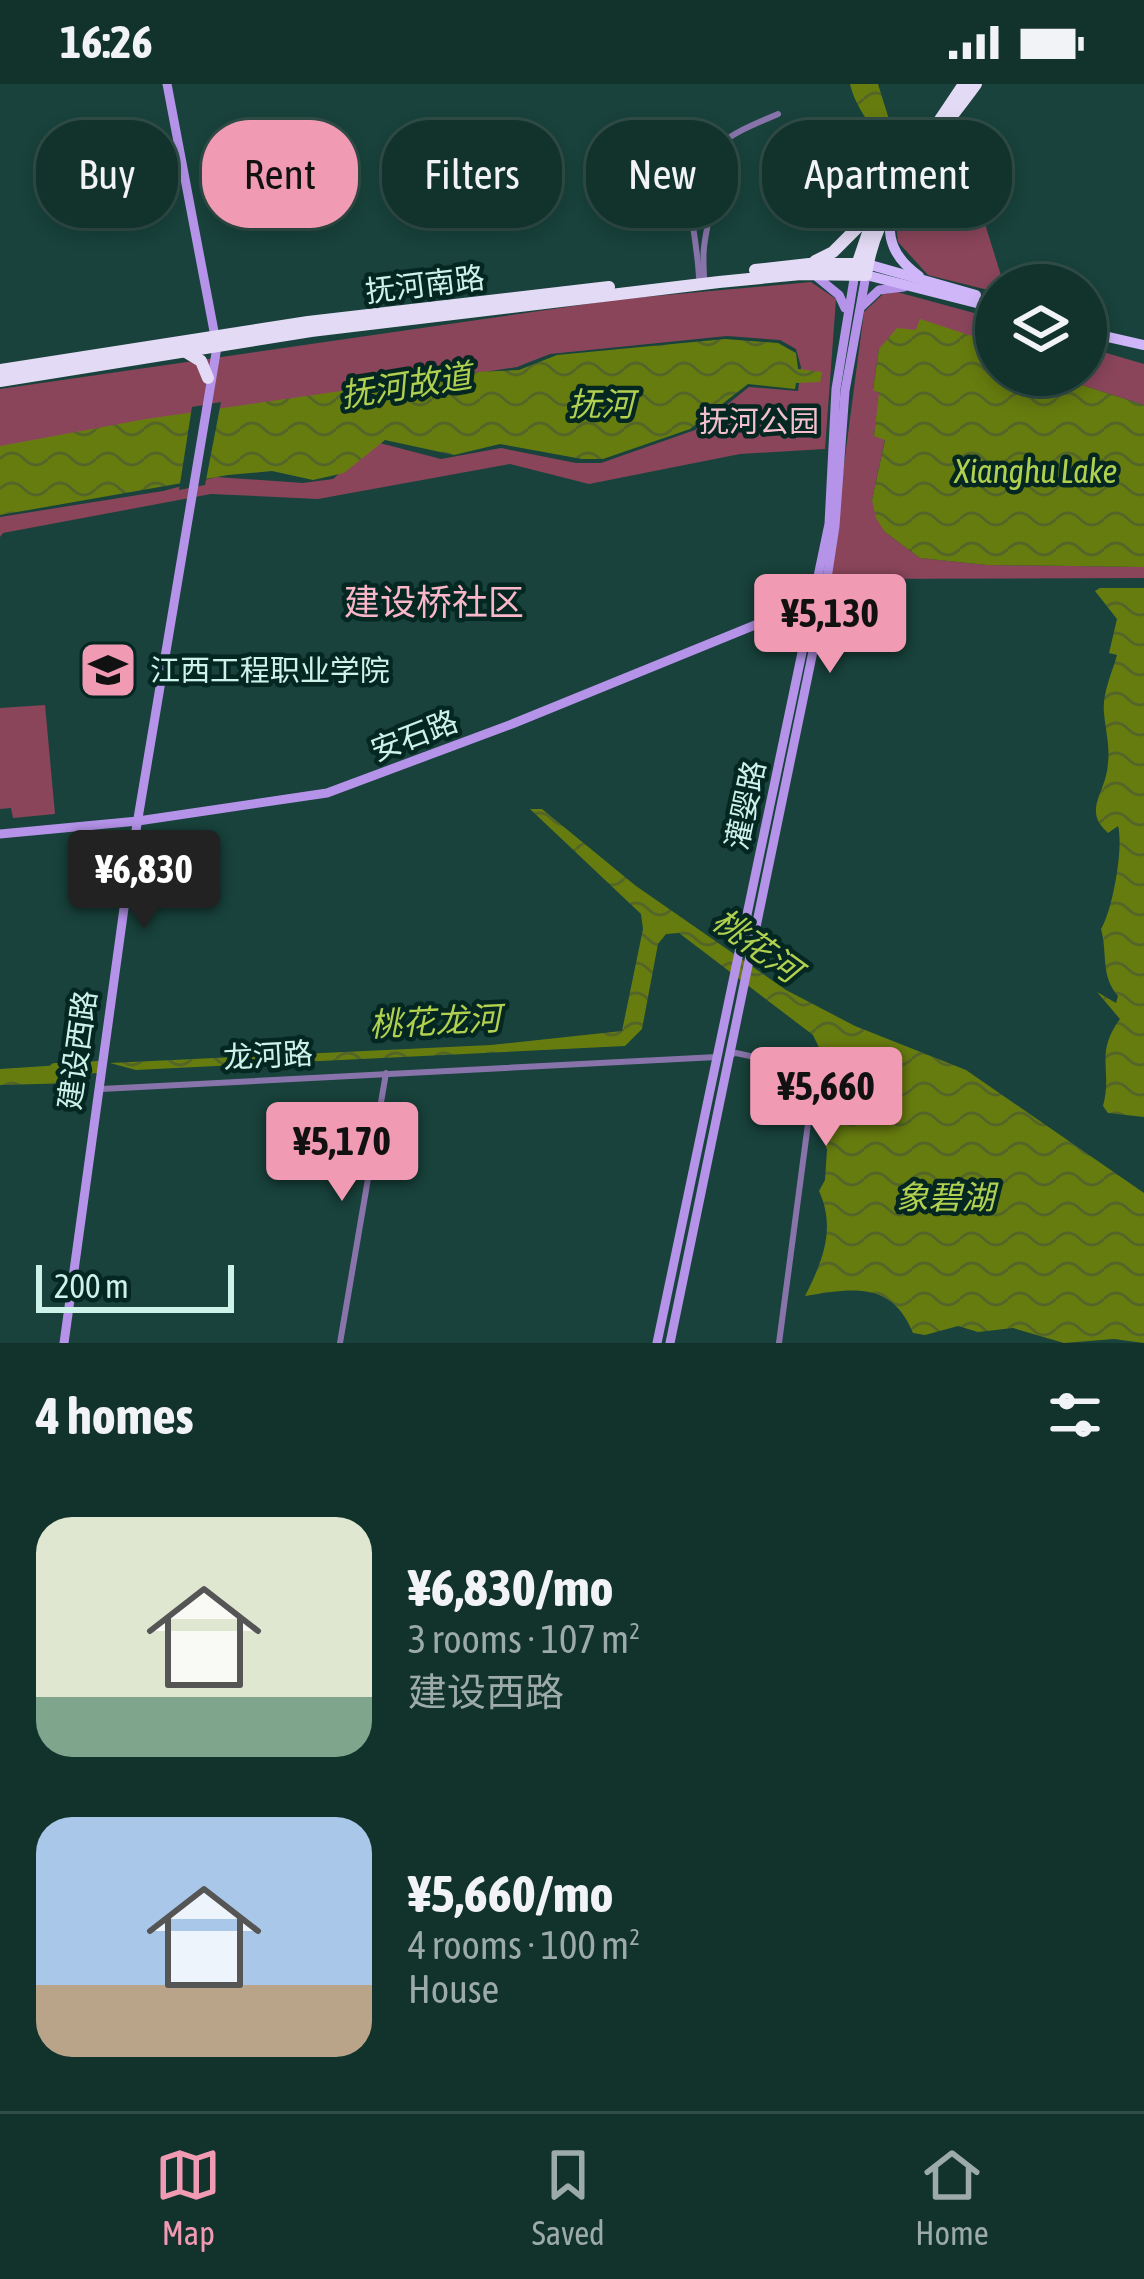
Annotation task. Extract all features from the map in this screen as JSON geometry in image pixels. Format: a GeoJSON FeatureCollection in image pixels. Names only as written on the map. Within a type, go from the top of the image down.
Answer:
{"type":"FeatureCollection","features":[{"type":"Feature","properties":{"kind":"highway"},"geometry":{"type":"LineString","coordinates":[[941,120],[964,84]]}},
{"type":"Feature","properties":{"kind":"highway"},"geometry":{"type":"LineString","coordinates":[[949,120],[976,84]]}},
{"type":"Feature","properties":{"kind":"highway"},"geometry":{"type":"LineString","coordinates":[[808,269],[858,228]]}},
{"type":"Feature","properties":{"kind":"highway"},"geometry":{"type":"LineString","coordinates":[[861,268],[870,228]]}},
{"type":"Feature","properties":{"kind":"highway","name":"抚河南路"},"geometry":{"type":"LineString","coordinates":[[0,381],[184,352],[213,342],[396,310],[702,277],[861,268]]}},
{"type":"Feature","properties":{"kind":"highway","name":"抚河南路"},"geometry":{"type":"LineString","coordinates":[[0,370],[808,269]]}},
{"type":"Feature","properties":{"kind":"highway"},"geometry":{"type":"LineString","coordinates":[[184,352],[201,361],[210,378]]}},
{"type":"Feature","properties":{"kind":"main road","name":"建设西路"},"geometry":{"type":"LineString","coordinates":[[62,1343],[136,822],[210,378],[213,342],[167,84]]}},
{"type":"Feature","properties":{"kind":"main road"},"geometry":{"type":"LineString","coordinates":[[889,228],[894,251],[926,285]]}},
{"type":"Feature","properties":{"kind":"main road"},"geometry":{"type":"LineString","coordinates":[[861,268],[975,298]]}},
{"type":"Feature","properties":{"kind":"main road","name":"灌婴路"},"geometry":{"type":"LineString","coordinates":[[657,1343],[745,976],[745,949],[835,526],[861,268]]}},
{"type":"Feature","properties":{"kind":"main road"},"geometry":{"type":"LineString","coordinates":[[808,269],[853,312],[878,290],[926,285]]}},
{"type":"Feature","properties":{"kind":"main road"},"geometry":{"type":"LineString","coordinates":[[1107,334],[1144,342]]}},
{"type":"Feature","properties":{"kind":"main road","name":"安石路"},"geometry":{"type":"LineString","coordinates":[[0,834],[136,822],[327,793],[512,724],[819,599]]}},
{"type":"Feature","properties":{"kind":"main road","name":"灌婴路"},"geometry":{"type":"LineString","coordinates":[[670,1343],[735,966],[745,949]]}},
{"type":"Feature","properties":{"kind":"street"},"geometry":{"type":"LineString","coordinates":[[702,277],[706,229],[701,182],[706,163],[730,135],[778,115]]}},
{"type":"Feature","properties":{"kind":"street"},"geometry":{"type":"LineString","coordinates":[[692,228],[702,277]]}},
{"type":"Feature","properties":{"kind":"street","name":"龙河路"},"geometry":{"type":"LineString","coordinates":[[99,1088],[736,1053],[797,1066],[812,1101],[779,1343]]}},
{"type":"Feature","properties":{"kind":"street"},"geometry":{"type":"LineString","coordinates":[[340,1343],[386,1072]]}},
{"type":"Feature","properties":{"kind":"green space"},"geometry":{"type":"Polygon","coordinates":[[[896,228],[986,228],[997,264],[975,264],[975,287],[928,275],[898,242],[896,228]]]}},
{"type":"Feature","properties":{"kind":"green space","name":"抚河公园"},"geometry":{"type":"Polygon","coordinates":[[[811,282],[836,299],[825,449],[740,454],[589,484],[510,464],[318,499],[211,494],[0,537],[0,517],[163,491],[216,477],[303,483],[333,479],[376,442],[441,459],[501,448],[576,463],[601,463],[695,430],[749,387],[798,391],[801,367],[796,349],[780,340],[727,336],[550,354],[517,367],[0,448],[0,389],[622,299],[811,282]]]}},
{"type":"Feature","properties":{"kind":"green space"},"geometry":{"type":"Polygon","coordinates":[[[897,292],[975,313],[975,350],[916,330],[879,349],[873,389],[880,393],[874,435],[885,439],[872,500],[885,532],[920,558],[987,565],[1144,567],[1144,578],[829,579],[864,312],[883,294],[897,292]]]}},
{"type":"Feature","properties":{"kind":"green space"},"geometry":{"type":"Polygon","coordinates":[[[1107,353],[1144,364],[1144,405],[1107,393],[1107,353]]]}},
{"type":"Feature","properties":{"kind":"green space"},"geometry":{"type":"Polygon","coordinates":[[[45,705],[55,814],[13,818],[11,808],[0,809],[0,708],[45,705]]]}},
{"type":"Feature","properties":{"kind":"water"},"geometry":{"type":"Polygon","coordinates":[[[850,84],[878,84],[889,120],[868,120],[850,84]]]}},
{"type":"Feature","properties":{"kind":"water","name":"Xianghu Lake"},"geometry":{"type":"Polygon","coordinates":[[[920,319],[975,337],[975,396],[1107,393],[1144,405],[1144,567],[987,565],[920,558],[885,532],[872,500],[885,440],[874,436],[879,393],[873,390],[879,349],[897,328],[916,330],[920,319]]]}},
{"type":"Feature","properties":{"kind":"water","name":"抚河"},"geometry":{"type":"Polygon","coordinates":[[[725,339],[778,343],[796,353],[798,369],[822,372],[820,382],[796,383],[795,389],[748,384],[690,429],[603,459],[500,444],[454,455],[385,440],[344,473],[313,480],[272,471],[228,475],[0,515],[0,446],[146,419],[474,372],[519,370],[557,355],[725,339]]]}},
{"type":"Feature","properties":{"kind":"water"},"geometry":{"type":"Polygon","coordinates":[[[1144,588],[1144,1117],[1108,1113],[1103,1106],[1106,1052],[1120,1019],[1097,992],[1116,1003],[1101,929],[1116,879],[1119,836],[1118,826],[1108,833],[1096,812],[1108,763],[1104,698],[1117,655],[1109,653],[1117,619],[1095,591],[1144,588]]]}},
{"type":"Feature","properties":{"kind":"water","name":"象碧湖"},"geometry":{"type":"Polygon","coordinates":[[[530,809],[542,809],[636,886],[786,990],[855,1026],[966,1070],[1144,1193],[1144,1343],[1114,1339],[1064,1343],[1013,1328],[978,1332],[958,1326],[925,1335],[913,1333],[894,1304],[882,1296],[855,1290],[805,1296],[827,1231],[819,1191],[825,1180],[827,1150],[820,1123],[834,1092],[831,1073],[813,1035],[679,933],[666,934],[658,944],[642,1029],[625,1046],[136,1070],[110,1063],[491,1045],[622,1031],[643,929],[641,914],[530,809]]]}},
{"type":"Feature","properties":{"kind":"water"},"geometry":{"type":"Polygon","coordinates":[[[61,1065],[77,1072],[77,1083],[0,1085],[0,1069],[61,1065]]]}},
{"type":"Feature","properties":{"kind":"pier"},"geometry":{"type":"Polygon","coordinates":[[[221,402],[205,485],[179,490],[192,407],[221,402]]]}},
{"type":"Feature","properties":{"kind":"waterway","name":"桃花龙河"},"geometry":{"type":"LineString","coordinates":[[55,1069],[99,1067]]}},
{"type":"Feature","properties":{"kind":"place","name":"江西工程职业学院"},"geometry":{"type":"Point","coordinates":[108,670]}},
{"type":"Feature","properties":{"kind":"district","name":"建设桥社区"},"geometry":{"type":"Point","coordinates":[434,602]}},
{"type":"Feature","properties":{"kind":"water label","name":"抚河故道"},"geometry":{"type":"Point","coordinates":[406,385]}},
{"type":"Feature","properties":{"kind":"water label","name":"桃花河"},"geometry":{"type":"Point","coordinates":[757,945]}}]}
